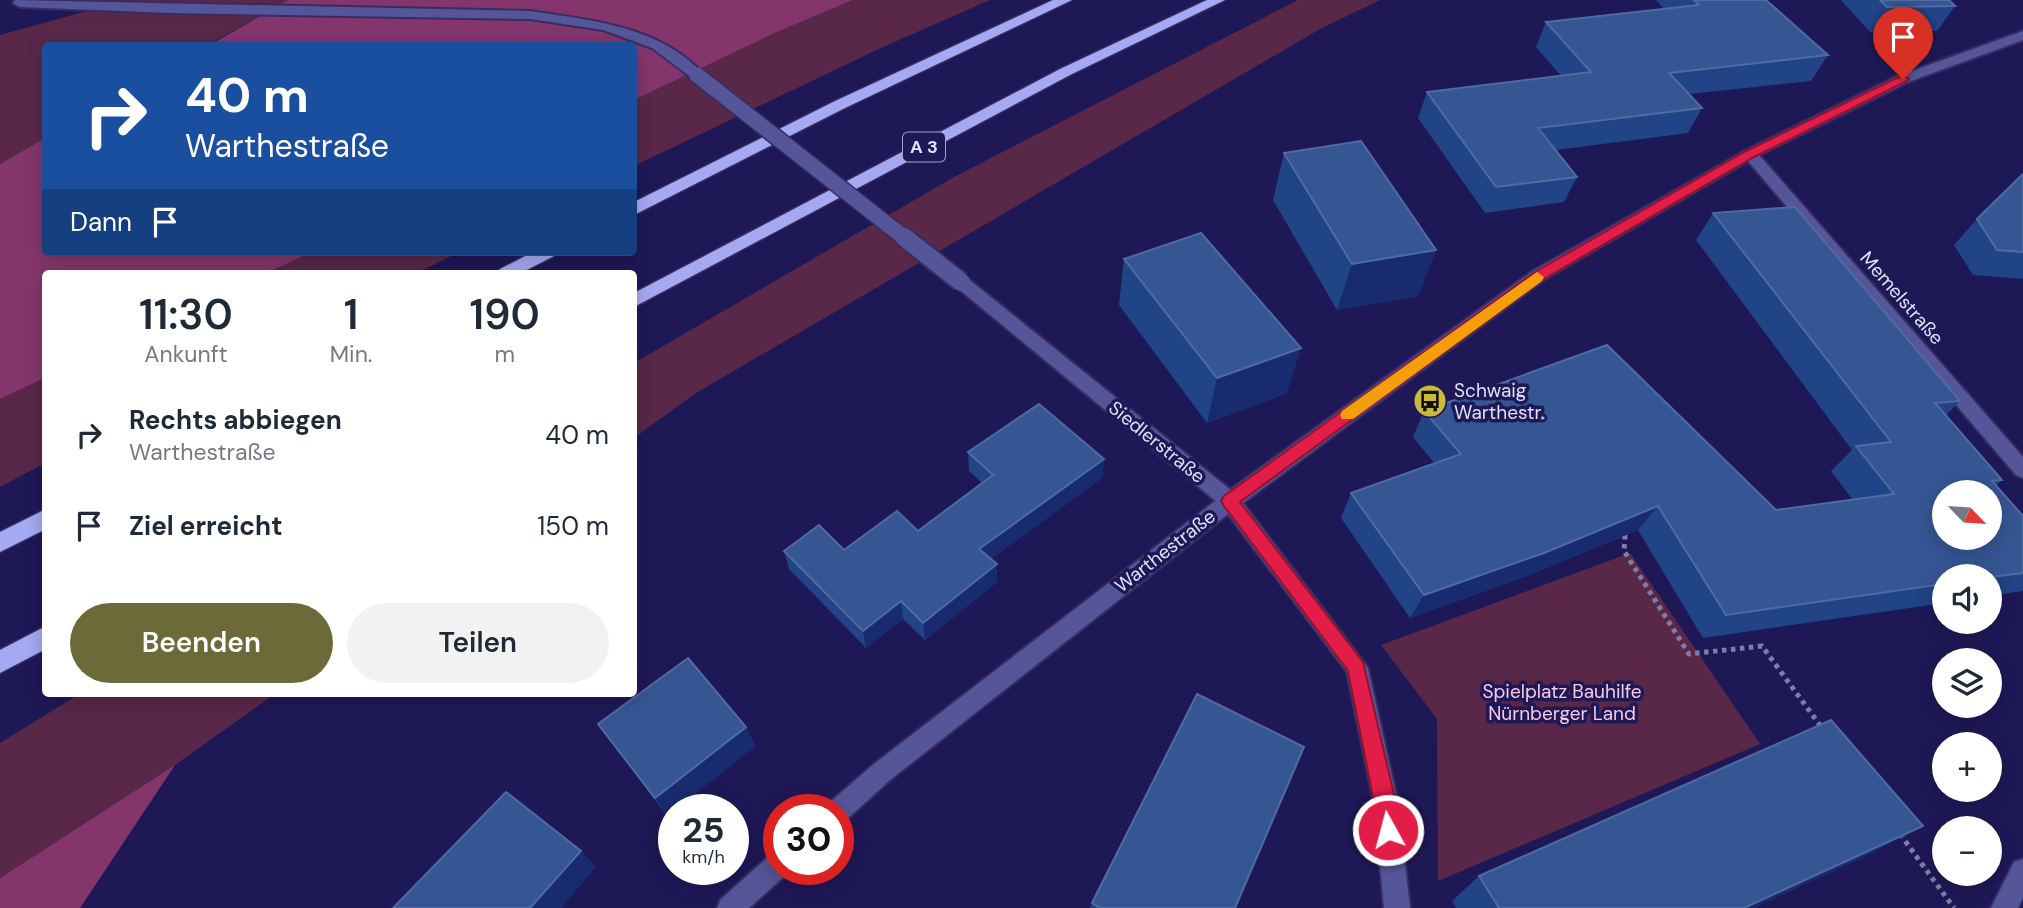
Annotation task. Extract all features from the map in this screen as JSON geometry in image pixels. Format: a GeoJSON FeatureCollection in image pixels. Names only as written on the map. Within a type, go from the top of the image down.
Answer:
{"type":"FeatureCollection","features":[{"type":"Feature","properties":{"kind":"highway"},"geometry":{"type":"LineString","coordinates":[[637,207],[839,105],[1065,0]]}},
{"type":"Feature","properties":{"kind":"highway","name":"A 3"},"geometry":{"type":"LineString","coordinates":[[637,299],[1065,72],[1218,0]]}},
{"type":"Feature","properties":{"kind":"highway"},"geometry":{"type":"LineString","coordinates":[[512,270],[540,256]]}},
{"type":"Feature","properties":{"kind":"highway"},"geometry":{"type":"LineString","coordinates":[[0,543],[42,520]]}},
{"type":"Feature","properties":{"kind":"highway"},"geometry":{"type":"LineString","coordinates":[[0,662],[42,638]]}},
{"type":"Feature","properties":{"kind":"street","name":"Siedlerstraße"},"geometry":{"type":"LineString","coordinates":[[20,3],[225,10],[530,15],[606,26],[657,45],[961,282],[1230,501],[1357,668],[1386,803],[1396,908]]}},
{"type":"Feature","properties":{"kind":"street","name":"Warthestraße"},"geometry":{"type":"LineString","coordinates":[[854,797],[1230,501],[1539,275],[1750,154],[1903,79],[2023,36]]}},
{"type":"Feature","properties":{"kind":"street","name":"Memelstraße"},"geometry":{"type":"LineString","coordinates":[[1750,154],[2023,470]]}},
{"type":"Feature","properties":{"kind":"street"},"geometry":{"type":"LineString","coordinates":[[2004,908],[2023,871]]}},
{"type":"Feature","properties":{"kind":"street"},"geometry":{"type":"LineString","coordinates":[[730,908],[763,878]]}},
{"type":"Feature","properties":{"kind":"path"},"geometry":{"type":"LineString","coordinates":[[1625,528],[1625,551],[1689,654],[1762,646],[1826,733]]}},
{"type":"Feature","properties":{"kind":"path"},"geometry":{"type":"LineString","coordinates":[[1898,832],[1954,908]]}},
{"type":"Feature","properties":{"kind":"green space"},"geometry":{"type":"Polygon","coordinates":[[[108,0],[288,0],[213,42],[42,42],[42,140],[0,164],[0,35],[87,11],[108,0]]]}},
{"type":"Feature","properties":{"kind":"green space"},"geometry":{"type":"Polygon","coordinates":[[[853,0],[990,0],[883,47],[637,165],[637,99],[777,32],[853,0]]]}},
{"type":"Feature","properties":{"kind":"green space"},"geometry":{"type":"Polygon","coordinates":[[[1298,0],[1380,0],[1320,29],[696,393],[637,436],[637,361],[954,177],[1298,0]]]}},
{"type":"Feature","properties":{"kind":"green space"},"geometry":{"type":"Polygon","coordinates":[[[303,256],[451,256],[423,270],[273,270],[303,256]]]}},
{"type":"Feature","properties":{"kind":"green space"},"geometry":{"type":"Polygon","coordinates":[[[42,379],[42,465],[0,487],[0,399],[42,379]]]}},
{"type":"Feature","properties":{"kind":"green space","name":"Spielplatz Bauhilfe Nürnberger Land"},"geometry":{"type":"Polygon","coordinates":[[[1630,553],[1760,744],[1438,881],[1437,719],[1381,645],[1630,553]]]}},
{"type":"Feature","properties":{"kind":"green space"},"geometry":{"type":"Polygon","coordinates":[[[75,697],[270,697],[175,765],[0,878],[0,743],[75,697]]]}},
{"type":"Feature","properties":{"kind":"shaded area"},"geometry":{"type":"Polygon","coordinates":[[[288,0],[853,0],[777,32],[637,99],[637,42],[215,42],[288,0]]]}},
{"type":"Feature","properties":{"kind":"shaded area"},"geometry":{"type":"Polygon","coordinates":[[[42,140],[42,256],[303,256],[273,270],[42,270],[42,379],[0,399],[0,164],[42,140]]]}},
{"type":"Feature","properties":{"kind":"shaded area"},"geometry":{"type":"Polygon","coordinates":[[[175,765],[80,908],[0,908],[0,878],[175,765]]]}},
{"type":"Feature","properties":{"kind":"building"},"geometry":{"type":"Polygon","coordinates":[[[1694,0],[1766,0],[1828,55],[1669,73],[1702,108],[1538,128],[1577,177],[1496,187],[1427,92],[1591,72],[1546,22],[1699,5],[1694,0]]]}},
{"type":"Feature","properties":{"kind":"building"},"geometry":{"type":"Polygon","coordinates":[[[1880,0],[1949,0],[1955,6],[1887,7],[1880,0]]]}},
{"type":"Feature","properties":{"kind":"building"},"geometry":{"type":"Polygon","coordinates":[[[1361,141],[1436,250],[1352,264],[1284,153],[1361,141]]]}},
{"type":"Feature","properties":{"kind":"building"},"geometry":{"type":"Polygon","coordinates":[[[2023,174],[2023,252],[1997,250],[1977,219],[2023,174]]]}},
{"type":"Feature","properties":{"kind":"building"},"geometry":{"type":"Polygon","coordinates":[[[1795,207],[1960,401],[1935,403],[2002,480],[1932,480],[1932,550],[2002,550],[2002,492],[2023,516],[2023,573],[2002,576],[2002,564],[1932,564],[1932,586],[1726,615],[1658,506],[1544,553],[1424,595],[1351,493],[1461,454],[1424,411],[1607,345],[1776,510],[1894,494],[1856,446],[1891,442],[1713,213],[1795,207]]]}},
{"type":"Feature","properties":{"kind":"building"},"geometry":{"type":"Polygon","coordinates":[[[1201,233],[1301,348],[1217,378],[1124,259],[1201,233]]]}},
{"type":"Feature","properties":{"kind":"building"},"geometry":{"type":"Polygon","coordinates":[[[1039,404],[1104,459],[979,549],[997,564],[923,623],[901,601],[863,631],[784,551],[819,525],[844,550],[897,511],[918,531],[993,475],[968,452],[1039,404]]]}},
{"type":"Feature","properties":{"kind":"building"},"geometry":{"type":"Polygon","coordinates":[[[688,658],[746,727],[655,798],[598,724],[688,658]]]}},
{"type":"Feature","properties":{"kind":"building"},"geometry":{"type":"Polygon","coordinates":[[[1197,694],[1304,747],[1235,908],[1100,908],[1092,903],[1197,694]]]}},
{"type":"Feature","properties":{"kind":"building"},"geometry":{"type":"Polygon","coordinates":[[[1831,720],[1923,826],[1744,908],[1499,908],[1479,876],[1831,720]]]}},
{"type":"Feature","properties":{"kind":"building"},"geometry":{"type":"Polygon","coordinates":[[[506,792],[581,851],[530,908],[393,908],[506,792]]]}},
{"type":"Feature","properties":{"kind":"slow traffic"},"geometry":{"type":"LineString","coordinates":[[1348,415],[1537,277]]}},
{"type":"Feature","properties":{"kind":"place","name":"Schwaig Warthestr."},"geometry":{"type":"Point","coordinates":[1430,401]}},
{"type":"Feature","properties":{"kind":"route"},"geometry":{"type":"LineString","coordinates":[[1388,830],[1386,803],[1357,668],[1230,501],[1539,275],[1750,154],[1903,79]]}}]}
